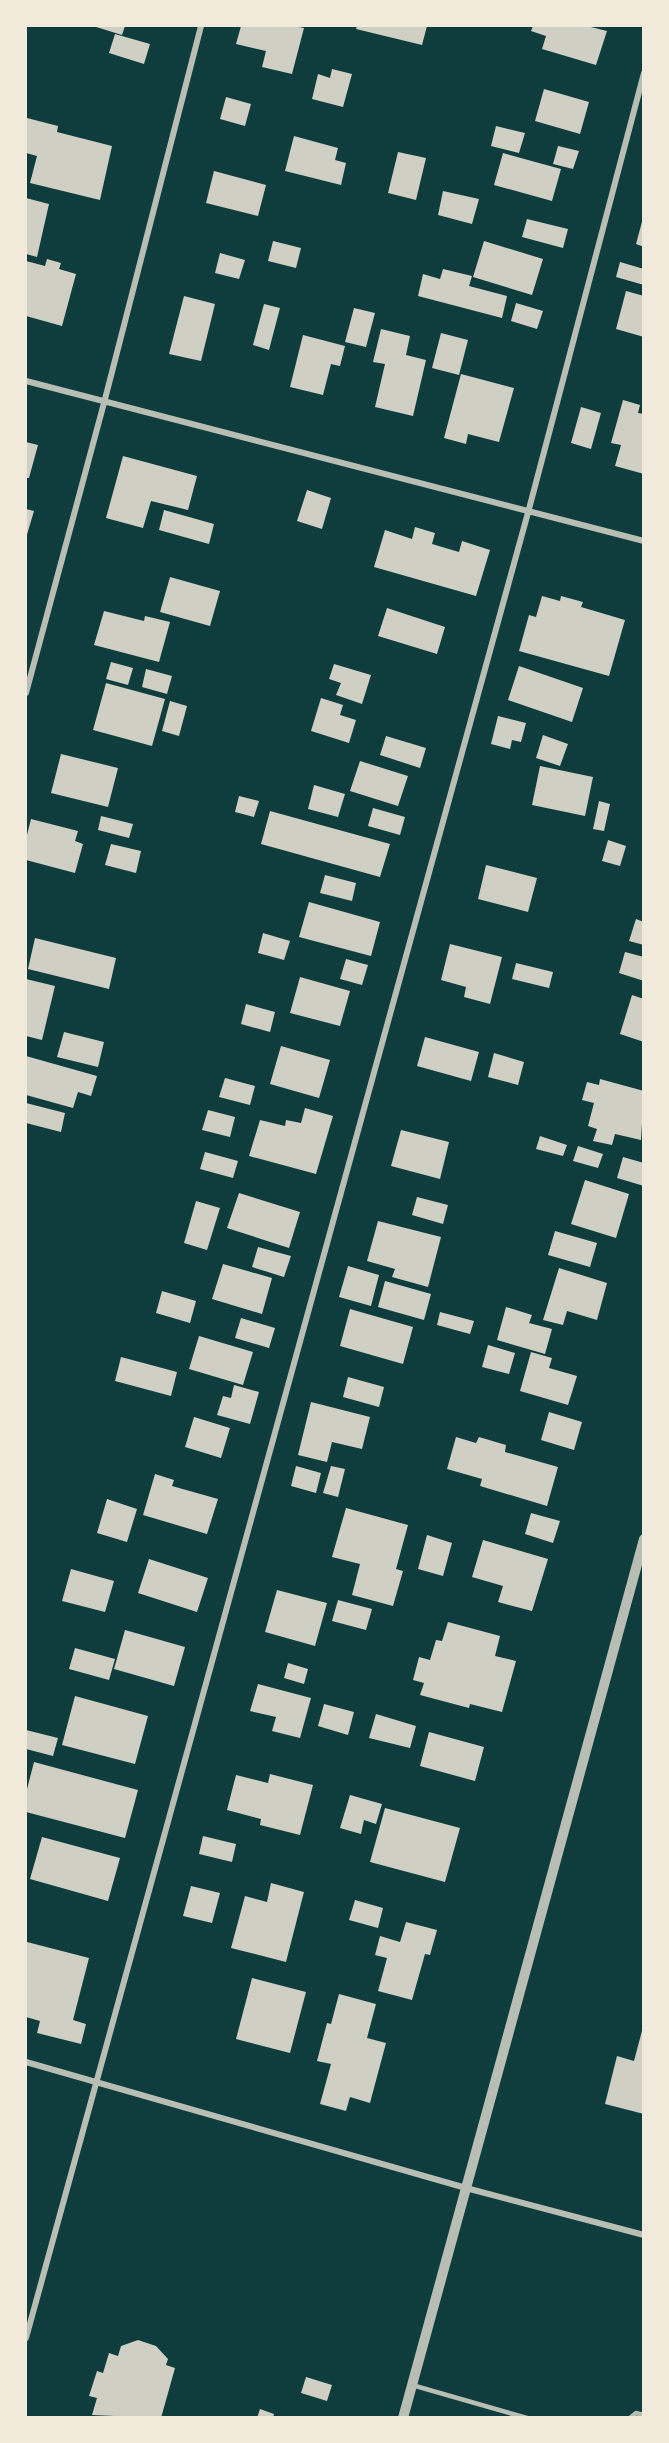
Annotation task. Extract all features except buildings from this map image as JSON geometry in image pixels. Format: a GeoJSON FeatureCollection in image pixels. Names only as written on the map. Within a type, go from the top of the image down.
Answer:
{"type":"FeatureCollection","features":[{"type":"Feature","properties":{"kind":"street"},"geometry":{"type":"LineString","coordinates":[[26,693],[104,403],[201,26]]}},
{"type":"Feature","properties":{"kind":"street"},"geometry":{"type":"LineString","coordinates":[[26,2338],[529,509],[644,73]]}},
{"type":"Feature","properties":{"kind":"street"},"geometry":{"type":"LineString","coordinates":[[26,381],[104,403],[644,540]]}},
{"type":"Feature","properties":{"kind":"street"},"geometry":{"type":"LineString","coordinates":[[403,2418],[644,1539]]}},
{"type":"Feature","properties":{"kind":"street"},"geometry":{"type":"LineString","coordinates":[[26,2062],[466,2188],[644,2235]]}},
{"type":"Feature","properties":{"kind":"lane"},"geometry":{"type":"LineString","coordinates":[[412,2385],[527,2418]]}},
{"type":"Feature","properties":{"kind":"lane"},"geometry":{"type":"LineString","coordinates":[[630,2418],[636,2413],[644,2415]]}}]}
